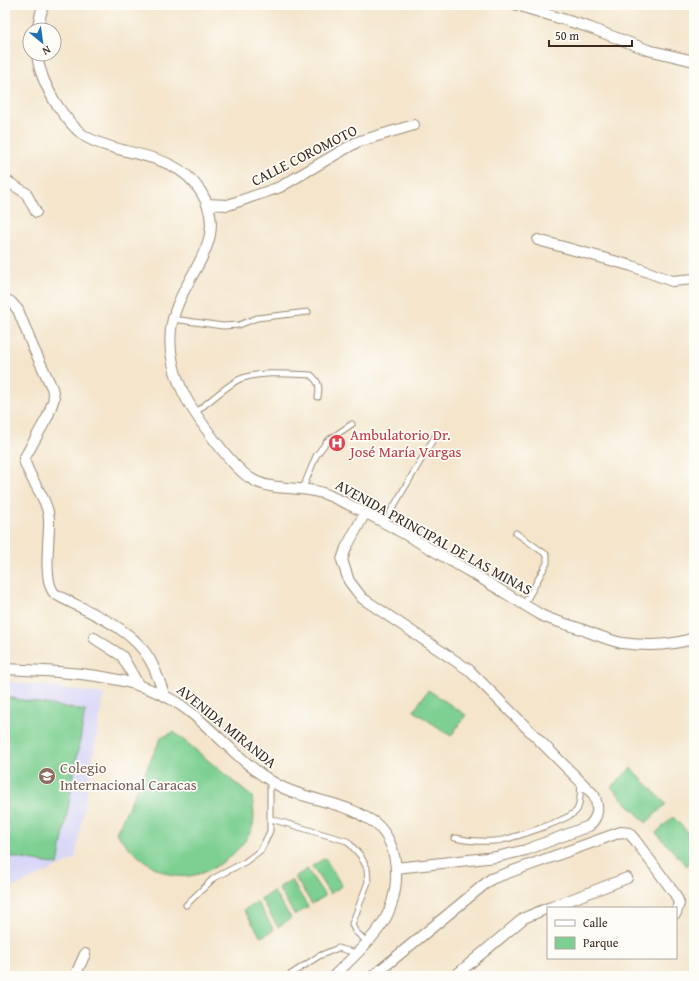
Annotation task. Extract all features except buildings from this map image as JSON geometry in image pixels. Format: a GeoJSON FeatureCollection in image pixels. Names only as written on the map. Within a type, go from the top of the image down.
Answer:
{"type":"FeatureCollection","features":[{"type":"Feature","properties":{"kind":"street"},"geometry":{"type":"LineString","coordinates":[[39,22],[43,5]]}},
{"type":"Feature","properties":{"kind":"street"},"geometry":{"type":"LineString","coordinates":[[516,5],[588,27],[648,50],[694,61]]}},
{"type":"Feature","properties":{"kind":"street","name":"AVENIDA PRINCIPAL DE LAS MINAS"},"geometry":{"type":"LineString","coordinates":[[38,62],[41,76],[50,93],[61,110],[84,136],[99,142],[160,159],[178,168],[192,180],[207,204],[211,226],[207,249],[180,298],[173,319],[170,357],[183,392],[195,413],[224,452],[248,478],[260,484],[303,488],[328,494],[384,523],[545,617],[620,643],[668,644],[694,638]]}},
{"type":"Feature","properties":{"kind":"street","name":"CALLE COROMOTO"},"geometry":{"type":"LineString","coordinates":[[207,204],[228,205],[280,187],[357,142],[414,125]]}},
{"type":"Feature","properties":{"kind":"street"},"geometry":{"type":"LineString","coordinates":[[5,180],[15,184],[26,192],[36,212]]}},
{"type":"Feature","properties":{"kind":"street"},"geometry":{"type":"LineString","coordinates":[[538,240],[632,266],[672,281],[694,279]]}},
{"type":"Feature","properties":{"kind":"street"},"geometry":{"type":"LineString","coordinates":[[5,299],[11,302],[18,310],[54,395],[50,411],[24,459],[48,514],[48,574],[51,590],[55,594],[96,616],[131,638],[150,660],[164,694]]}},
{"type":"Feature","properties":{"kind":"street"},"geometry":{"type":"LineString","coordinates":[[365,513],[346,548],[342,560],[349,581],[362,598],[469,670],[594,795],[598,806],[596,819],[589,826],[526,850],[496,857],[411,865],[396,868]]}},
{"type":"Feature","properties":{"kind":"street"},"geometry":{"type":"LineString","coordinates":[[94,638],[122,656],[139,686]]}},
{"type":"Feature","properties":{"kind":"street","name":"AVENIDA MIRANDA"},"geometry":{"type":"LineString","coordinates":[[5,669],[73,672],[139,686],[164,694],[190,711],[249,764],[277,785],[356,813],[374,823],[388,840],[396,868],[395,896],[381,926],[334,976]]}},
{"type":"Feature","properties":{"kind":"street"},"geometry":{"type":"LineString","coordinates":[[376,975],[490,879],[621,832],[629,834],[635,840],[675,894],[679,903],[677,909]]}},
{"type":"Feature","properties":{"kind":"street"},"geometry":{"type":"LineString","coordinates":[[551,907],[627,878]]}},
{"type":"Feature","properties":{"kind":"street"},"geometry":{"type":"LineString","coordinates":[[455,976],[524,918],[547,908]]}},
{"type":"Feature","properties":{"kind":"street"},"geometry":{"type":"LineString","coordinates":[[75,976],[85,954]]}},
{"type":"Feature","properties":{"kind":"lane"},"geometry":{"type":"LineString","coordinates":[[173,319],[223,326],[239,326],[258,318],[308,312]]}},
{"type":"Feature","properties":{"kind":"lane"},"geometry":{"type":"LineString","coordinates":[[195,413],[240,379],[260,376],[285,374],[311,375],[318,381],[320,387],[318,397]]}},
{"type":"Feature","properties":{"kind":"lane"},"geometry":{"type":"LineString","coordinates":[[303,488],[316,456],[326,440],[352,424]]}},
{"type":"Feature","properties":{"kind":"lane"},"geometry":{"type":"LineString","coordinates":[[384,523],[434,438]]}},
{"type":"Feature","properties":{"kind":"lane"},"geometry":{"type":"LineString","coordinates":[[516,533],[548,555],[547,563],[525,604]]}},
{"type":"Feature","properties":{"kind":"lane"},"geometry":{"type":"LineString","coordinates":[[186,905],[214,878],[245,862],[261,850],[270,831],[270,780]]}},
{"type":"Feature","properties":{"kind":"lane"},"geometry":{"type":"LineString","coordinates":[[455,838],[470,842],[496,841],[552,824],[574,813],[578,808],[581,782]]}},
{"type":"Feature","properties":{"kind":"lane"},"geometry":{"type":"LineString","coordinates":[[271,819],[347,841],[360,855],[367,868],[368,882],[352,924],[355,931],[367,942]]}},
{"type":"Feature","properties":{"kind":"lane"},"geometry":{"type":"LineString","coordinates":[[288,976],[319,956],[338,948],[356,953]]}},
{"type":"Feature","properties":{"kind":"shaded area","name":"Colegio Internacional Caracas"},"geometry":{"type":"Polygon","coordinates":[[[5,681],[104,694],[75,859],[5,891],[5,681]]]}},
{"type":"Feature","properties":{"kind":"green space"},"geometry":{"type":"Polygon","coordinates":[[[428,690],[466,715],[451,736],[414,711],[428,690]]]}},
{"type":"Feature","properties":{"kind":"green space","name":"Colegio Internacional Caracas"},"geometry":{"type":"Polygon","coordinates":[[[5,697],[85,711],[58,865],[5,856],[5,697]]]}},
{"type":"Feature","properties":{"kind":"green space"},"geometry":{"type":"Polygon","coordinates":[[[174,732],[252,797],[254,822],[248,836],[241,846],[231,856],[219,864],[206,871],[193,875],[180,876],[168,874],[153,867],[139,857],[116,833],[161,738],[174,732]]]}},
{"type":"Feature","properties":{"kind":"green space"},"geometry":{"type":"Polygon","coordinates":[[[631,768],[666,804],[646,823],[611,787],[631,768]]]}},
{"type":"Feature","properties":{"kind":"green space"},"geometry":{"type":"Polygon","coordinates":[[[673,817],[694,839],[694,859],[687,866],[656,833],[673,817]]]}},
{"type":"Feature","properties":{"kind":"green space"},"geometry":{"type":"Polygon","coordinates":[[[325,858],[342,886],[330,894],[312,866],[325,858]]]}},
{"type":"Feature","properties":{"kind":"green space"},"geometry":{"type":"Polygon","coordinates":[[[307,869],[325,896],[312,904],[295,877],[307,869]]]}},
{"type":"Feature","properties":{"kind":"green space"},"geometry":{"type":"Polygon","coordinates":[[[291,880],[308,907],[295,915],[278,888],[291,880]]]}},
{"type":"Feature","properties":{"kind":"green space"},"geometry":{"type":"Polygon","coordinates":[[[273,891],[291,918],[278,927],[261,899],[273,891]]]}},
{"type":"Feature","properties":{"kind":"green space"},"geometry":{"type":"Polygon","coordinates":[[[257,902],[274,930],[261,937],[244,910],[257,902]]]}},
{"type":"Feature","properties":{"kind":"place","name":"Ambulatorio Dr. José María Vargas"},"geometry":{"type":"Point","coordinates":[337,443]}},
{"type":"Feature","properties":{"kind":"place","name":"Colegio Internacional Caracas"},"geometry":{"type":"Point","coordinates":[47,776]}}]}
